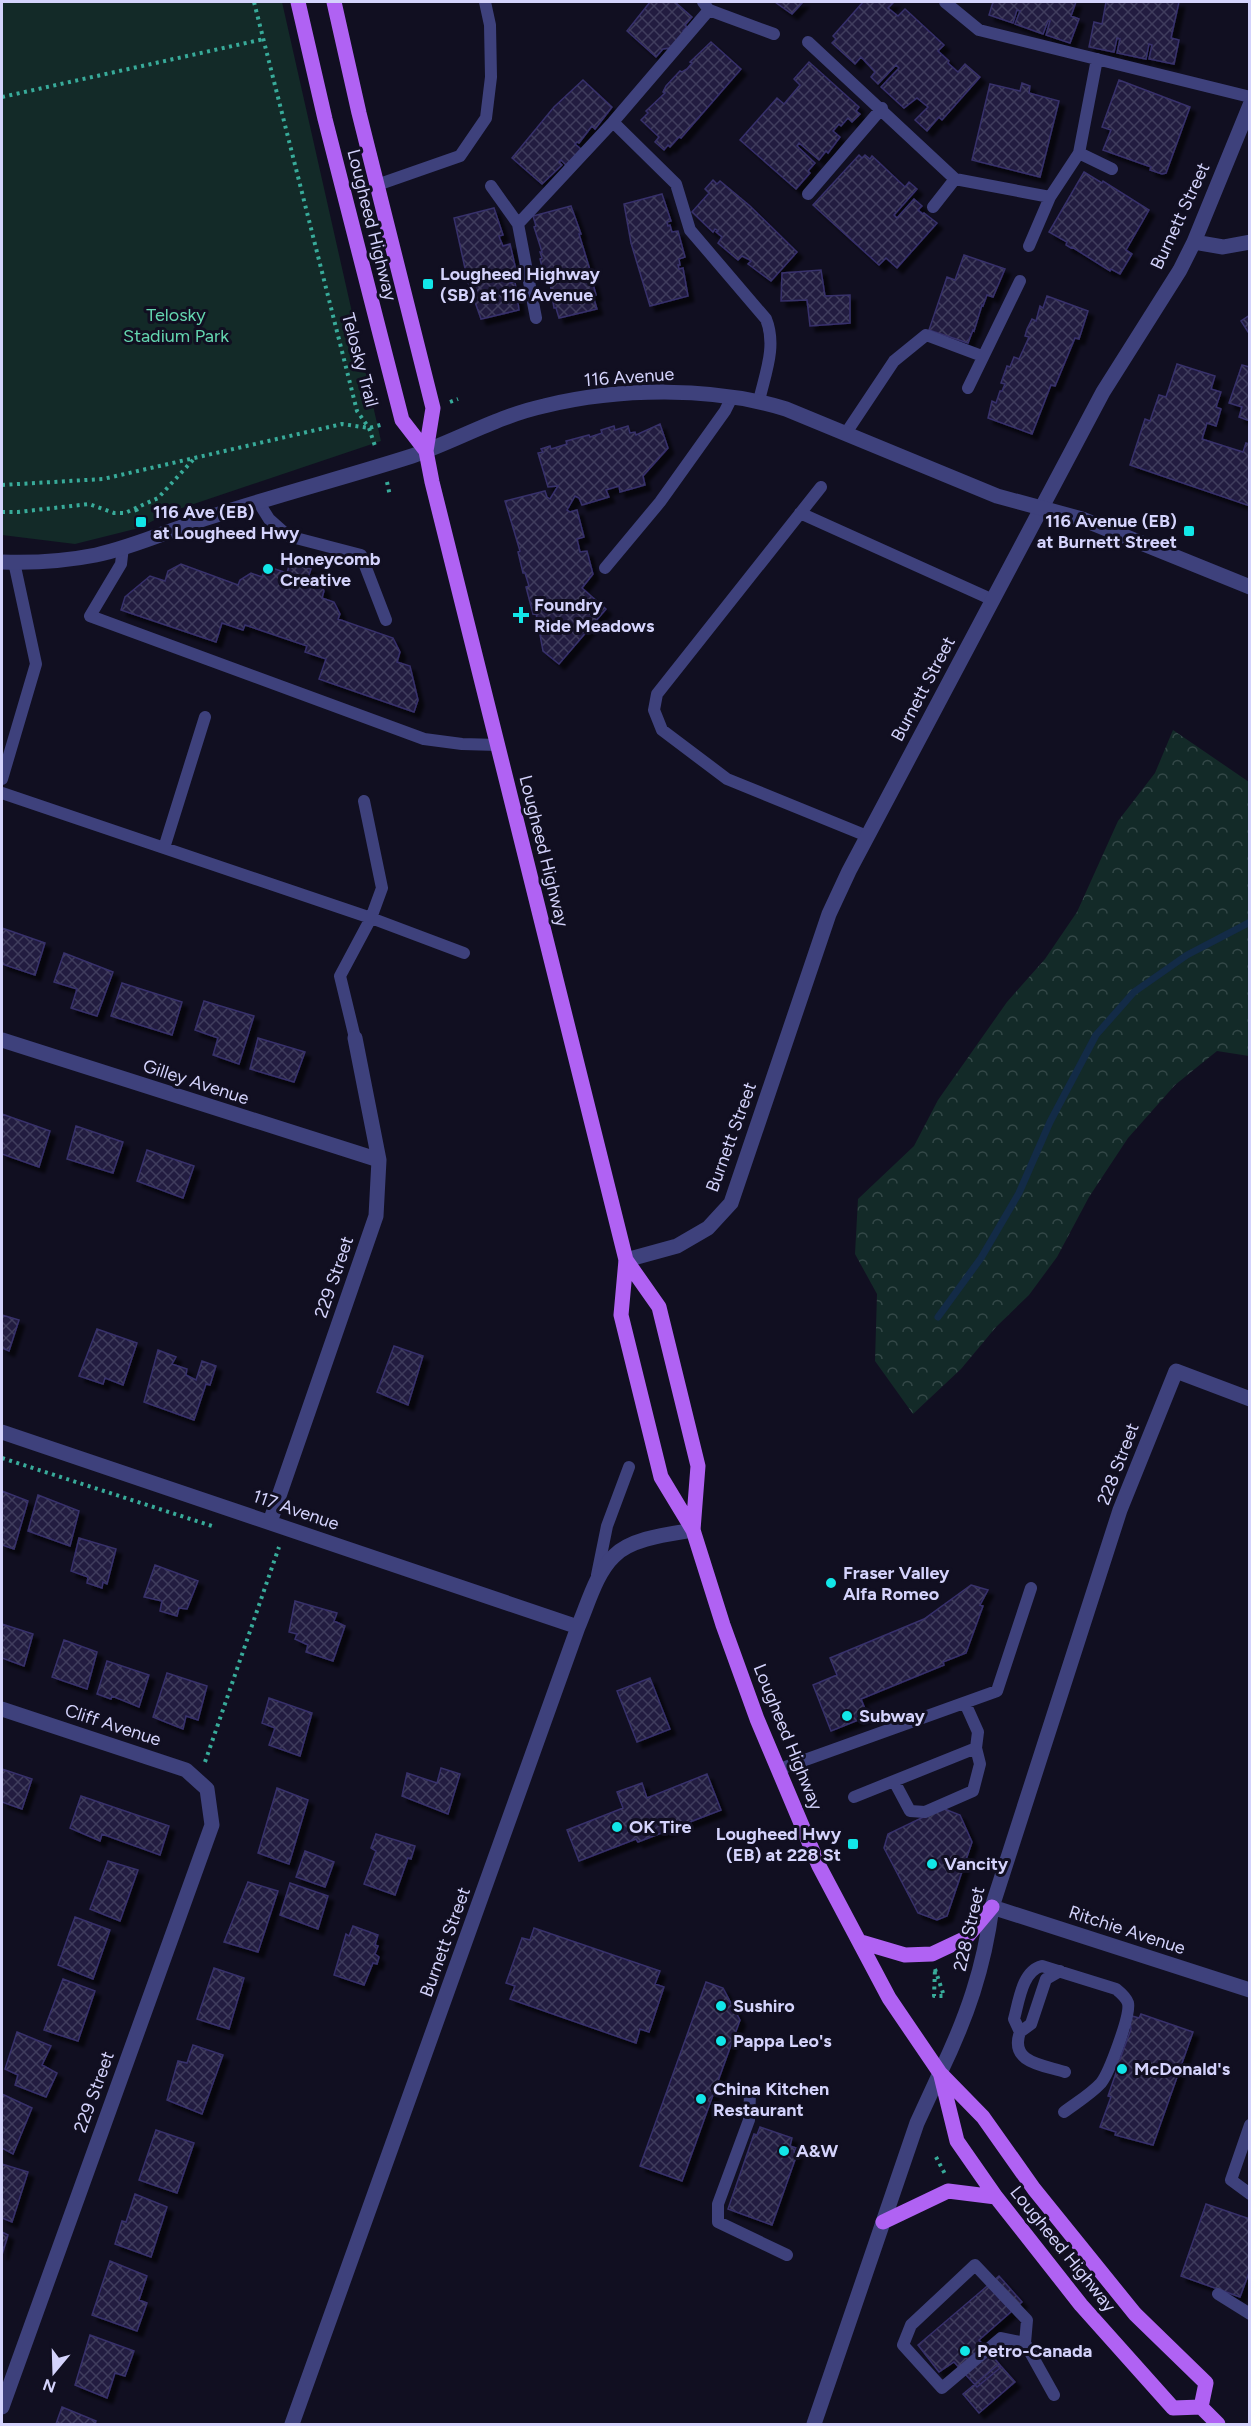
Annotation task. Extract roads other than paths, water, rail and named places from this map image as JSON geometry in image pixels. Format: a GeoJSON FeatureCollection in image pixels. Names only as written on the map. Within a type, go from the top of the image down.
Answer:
{"type":"FeatureCollection","features":[{"type":"Feature","properties":{"kind":"main road","name":"Lougheed Highway"},"geometry":{"type":"LineString","coordinates":[[298,2],[325,119],[402,420],[426,451]]}},
{"type":"Feature","properties":{"kind":"main road","name":"Lougheed Highway"},"geometry":{"type":"LineString","coordinates":[[334,2],[433,408],[426,451],[626,1260],[621,1315],[661,1477],[693,1530],[753,1709],[819,1866],[889,1998],[940,2073],[982,2117],[1041,2199],[1135,2314],[1206,2383],[1201,2407],[1173,2408],[1082,2305],[996,2197],[957,2141],[940,2073]]}},
{"type":"Feature","properties":{"kind":"main road","name":"Lougheed Highway"},"geometry":{"type":"LineString","coordinates":[[626,1260],[658,1307],[693,1444],[698,1466],[693,1530]]}},
{"type":"Feature","properties":{"kind":"main road"},"geometry":{"type":"LineString","coordinates":[[861,1942],[904,1955],[932,1954],[966,1938],[992,1906]]}},
{"type":"Feature","properties":{"kind":"main road"},"geometry":{"type":"LineString","coordinates":[[883,2222],[948,2191],[996,2197]]}},
{"type":"Feature","properties":{"kind":"main road"},"geometry":{"type":"LineString","coordinates":[[1201,2407],[1218,2424]]}},
{"type":"Feature","properties":{"kind":"street","name":"Burnett Street"},"geometry":{"type":"LineString","coordinates":[[626,1260],[677,1246],[708,1228],[731,1203],[829,914],[867,836],[1103,392],[1180,270],[1194,242],[1250,105]]}},
{"type":"Feature","properties":{"kind":"street"},"geometry":{"type":"LineString","coordinates":[[1194,242],[1223,247],[1250,242]]}},
{"type":"Feature","properties":{"kind":"street","name":"116 Avenue"},"geometry":{"type":"LineString","coordinates":[[8,562],[73,558],[123,548],[426,451],[467,433],[542,406],[614,394],[693,394],[759,401],[786,409],[997,496],[1041,506],[1082,519],[1250,587]]}},
{"type":"Feature","properties":{"kind":"street","name":"229 Street"},"geometry":{"type":"LineString","coordinates":[[270,1522],[376,1216],[379,1160],[355,1038]]}},
{"type":"Feature","properties":{"kind":"street","name":"Gilley Avenue"},"geometry":{"type":"LineString","coordinates":[[2,1040],[379,1160]]}},
{"type":"Feature","properties":{"kind":"street","name":"228 Street"},"geometry":{"type":"LineString","coordinates":[[814,2424],[916,2123],[971,2002],[985,1953],[992,1906],[1120,1510],[1176,1371],[1250,1399]]}},
{"type":"Feature","properties":{"kind":"street","name":"117 Avenue"},"geometry":{"type":"LineString","coordinates":[[2,1432],[578,1627]]}},
{"type":"Feature","properties":{"kind":"street","name":"Burnett Street"},"geometry":{"type":"LineString","coordinates":[[292,2424],[578,1627],[595,1586],[612,1557],[620,1551],[655,1536],[693,1530]]}},
{"type":"Feature","properties":{"kind":"street","name":"Cliff Avenue"},"geometry":{"type":"LineString","coordinates":[[2,1709],[186,1770],[207,1789]]}},
{"type":"Feature","properties":{"kind":"street","name":"229 Street"},"geometry":{"type":"LineString","coordinates":[[2,2407],[212,1825],[207,1789]]}},
{"type":"Feature","properties":{"kind":"street","name":"Ritchie Avenue"},"geometry":{"type":"LineString","coordinates":[[992,1906],[1250,1990]]}},
{"type":"Feature","properties":{"kind":"lane"},"geometry":{"type":"LineString","coordinates":[[377,185],[460,156],[486,118],[491,77],[490,25],[485,2]]}},
{"type":"Feature","properties":{"kind":"lane"},"geometry":{"type":"LineString","coordinates":[[945,2],[979,30],[1250,97]]}},
{"type":"Feature","properties":{"kind":"lane"},"geometry":{"type":"LineString","coordinates":[[518,224],[613,122],[706,6],[774,34]]}},
{"type":"Feature","properties":{"kind":"lane"},"geometry":{"type":"LineString","coordinates":[[808,42],[882,108],[955,179],[1050,197]]}},
{"type":"Feature","properties":{"kind":"lane"},"geometry":{"type":"LineString","coordinates":[[1029,246],[1050,197],[1079,153],[1097,59]]}},
{"type":"Feature","properties":{"kind":"lane"},"geometry":{"type":"LineString","coordinates":[[808,194],[882,108]]}},
{"type":"Feature","properties":{"kind":"lane"},"geometry":{"type":"LineString","coordinates":[[613,122],[676,184],[690,230],[766,319],[771,331],[772,344],[759,401]]}},
{"type":"Feature","properties":{"kind":"lane"},"geometry":{"type":"LineString","coordinates":[[1079,153],[1112,169]]}},
{"type":"Feature","properties":{"kind":"lane"},"geometry":{"type":"LineString","coordinates":[[933,207],[955,179]]}},
{"type":"Feature","properties":{"kind":"lane"},"geometry":{"type":"LineString","coordinates":[[491,186],[518,224],[536,318]]}},
{"type":"Feature","properties":{"kind":"lane"},"geometry":{"type":"LineString","coordinates":[[968,388],[1020,281]]}},
{"type":"Feature","properties":{"kind":"lane"},"geometry":{"type":"LineString","coordinates":[[846,433],[894,361],[926,335],[982,356]]}},
{"type":"Feature","properties":{"kind":"lane"},"geometry":{"type":"LineString","coordinates":[[605,567],[660,502],[725,411],[732,397]]}},
{"type":"Feature","properties":{"kind":"lane"},"geometry":{"type":"LineString","coordinates":[[820,488],[657,694],[654,710],[662,730],[727,779],[867,836]]}},
{"type":"Feature","properties":{"kind":"lane"},"geometry":{"type":"LineString","coordinates":[[259,503],[269,519],[288,536],[361,555],[386,620]]}},
{"type":"Feature","properties":{"kind":"lane"},"geometry":{"type":"LineString","coordinates":[[800,513],[993,600]]}},
{"type":"Feature","properties":{"kind":"lane"},"geometry":{"type":"LineString","coordinates":[[123,548],[121,564],[90,616],[424,739],[462,744],[498,745]]}},
{"type":"Feature","properties":{"kind":"lane"},"geometry":{"type":"LineString","coordinates":[[2,779],[36,664],[8,562]]}},
{"type":"Feature","properties":{"kind":"lane"},"geometry":{"type":"LineString","coordinates":[[164,848],[205,717]]}},
{"type":"Feature","properties":{"kind":"lane"},"geometry":{"type":"LineString","coordinates":[[2,794],[371,918],[464,953]]}},
{"type":"Feature","properties":{"kind":"lane"},"geometry":{"type":"LineString","coordinates":[[355,1038],[340,976],[371,918],[382,888],[364,801]]}},
{"type":"Feature","properties":{"kind":"lane"},"geometry":{"type":"LineString","coordinates":[[595,1586],[607,1526],[629,1467]]}},
{"type":"Feature","properties":{"kind":"lane"},"geometry":{"type":"LineString","coordinates":[[780,1769],[997,1691],[1031,1588]]}},
{"type":"Feature","properties":{"kind":"lane"},"geometry":{"type":"LineString","coordinates":[[894,1781],[910,1811],[925,1812],[973,1791],[980,1764],[976,1748],[978,1732],[965,1702]]}},
{"type":"Feature","properties":{"kind":"lane"},"geometry":{"type":"LineString","coordinates":[[854,1797],[976,1748]]}},
{"type":"Feature","properties":{"kind":"lane"},"geometry":{"type":"LineString","coordinates":[[1020,2032],[1014,2019],[1027,1978],[1032,1971],[1042,1966],[1116,1989],[1129,2005],[1109,2070],[1101,2083],[1064,2112]]}},
{"type":"Feature","properties":{"kind":"lane"},"geometry":{"type":"LineString","coordinates":[[1060,1971],[1046,1979],[1031,2024],[1020,2032],[1016,2043],[1022,2056],[1065,2072]]}},
{"type":"Feature","properties":{"kind":"lane"},"geometry":{"type":"LineString","coordinates":[[750,2094],[749,2120],[718,2204],[718,2222],[786,2254]]}},
{"type":"Feature","properties":{"kind":"lane"},"geometry":{"type":"LineString","coordinates":[[1250,2125],[1231,2180],[1250,2194]]}},
{"type":"Feature","properties":{"kind":"lane"},"geometry":{"type":"LineString","coordinates":[[1025,2343],[1001,2338],[942,2388],[903,2345],[911,2325],[975,2265],[1027,2320],[1025,2343],[1054,2395]]}},
{"type":"Feature","properties":{"kind":"lane"},"geometry":{"type":"LineString","coordinates":[[1218,2294],[1250,2314]]}},
{"type":"Feature","properties":{"kind":"waterway"},"geometry":{"type":"LineString","coordinates":[[938,1317],[981,1258],[1019,1193],[1050,1122],[1096,1035],[1134,992],[1187,955],[1250,922]]}},
{"type":"Feature","properties":{"kind":"place","name":"Lougheed Highway (SB) at 116 Avenue"},"geometry":{"type":"Point","coordinates":[428,284]}},
{"type":"Feature","properties":{"kind":"place","name":"116 Ave (EB) at Lougheed Hwy"},"geometry":{"type":"Point","coordinates":[141,522]}},
{"type":"Feature","properties":{"kind":"place","name":"116 Avenue (EB) at Burnett Street"},"geometry":{"type":"Point","coordinates":[1189,531]}},
{"type":"Feature","properties":{"kind":"place","name":"Honeycomb Creative"},"geometry":{"type":"Point","coordinates":[268,569]}},
{"type":"Feature","properties":{"kind":"place","name":"Foundry Ride Meadows"},"geometry":{"type":"Point","coordinates":[521,615]}},
{"type":"Feature","properties":{"kind":"place","name":"Fraser Valley Alfa Romeo"},"geometry":{"type":"Point","coordinates":[831,1583]}},
{"type":"Feature","properties":{"kind":"place","name":"Subway"},"geometry":{"type":"Point","coordinates":[847,1716]}},
{"type":"Feature","properties":{"kind":"place","name":"OK Tire"},"geometry":{"type":"Point","coordinates":[617,1827]}},
{"type":"Feature","properties":{"kind":"place","name":"Lougheed Hwy (EB) at 228 St"},"geometry":{"type":"Point","coordinates":[853,1844]}},
{"type":"Feature","properties":{"kind":"place","name":"Vancity"},"geometry":{"type":"Point","coordinates":[932,1864]}},
{"type":"Feature","properties":{"kind":"place","name":"Sushiro"},"geometry":{"type":"Point","coordinates":[721,2006]}},
{"type":"Feature","properties":{"kind":"place","name":"Pappa Leo's"},"geometry":{"type":"Point","coordinates":[721,2041]}},
{"type":"Feature","properties":{"kind":"place","name":"McDonald's"},"geometry":{"type":"Point","coordinates":[1122,2069]}},
{"type":"Feature","properties":{"kind":"place","name":"China Kitchen Restaurant"},"geometry":{"type":"Point","coordinates":[701,2099]}},
{"type":"Feature","properties":{"kind":"place","name":"A&W"},"geometry":{"type":"Point","coordinates":[784,2151]}},
{"type":"Feature","properties":{"kind":"place","name":"Petro-Canada"},"geometry":{"type":"Point","coordinates":[965,2351]}},
{"type":"Feature","properties":{"kind":"park label","name":"Telosky Stadium Park"},"geometry":{"type":"Point","coordinates":[176,325]}}]}
